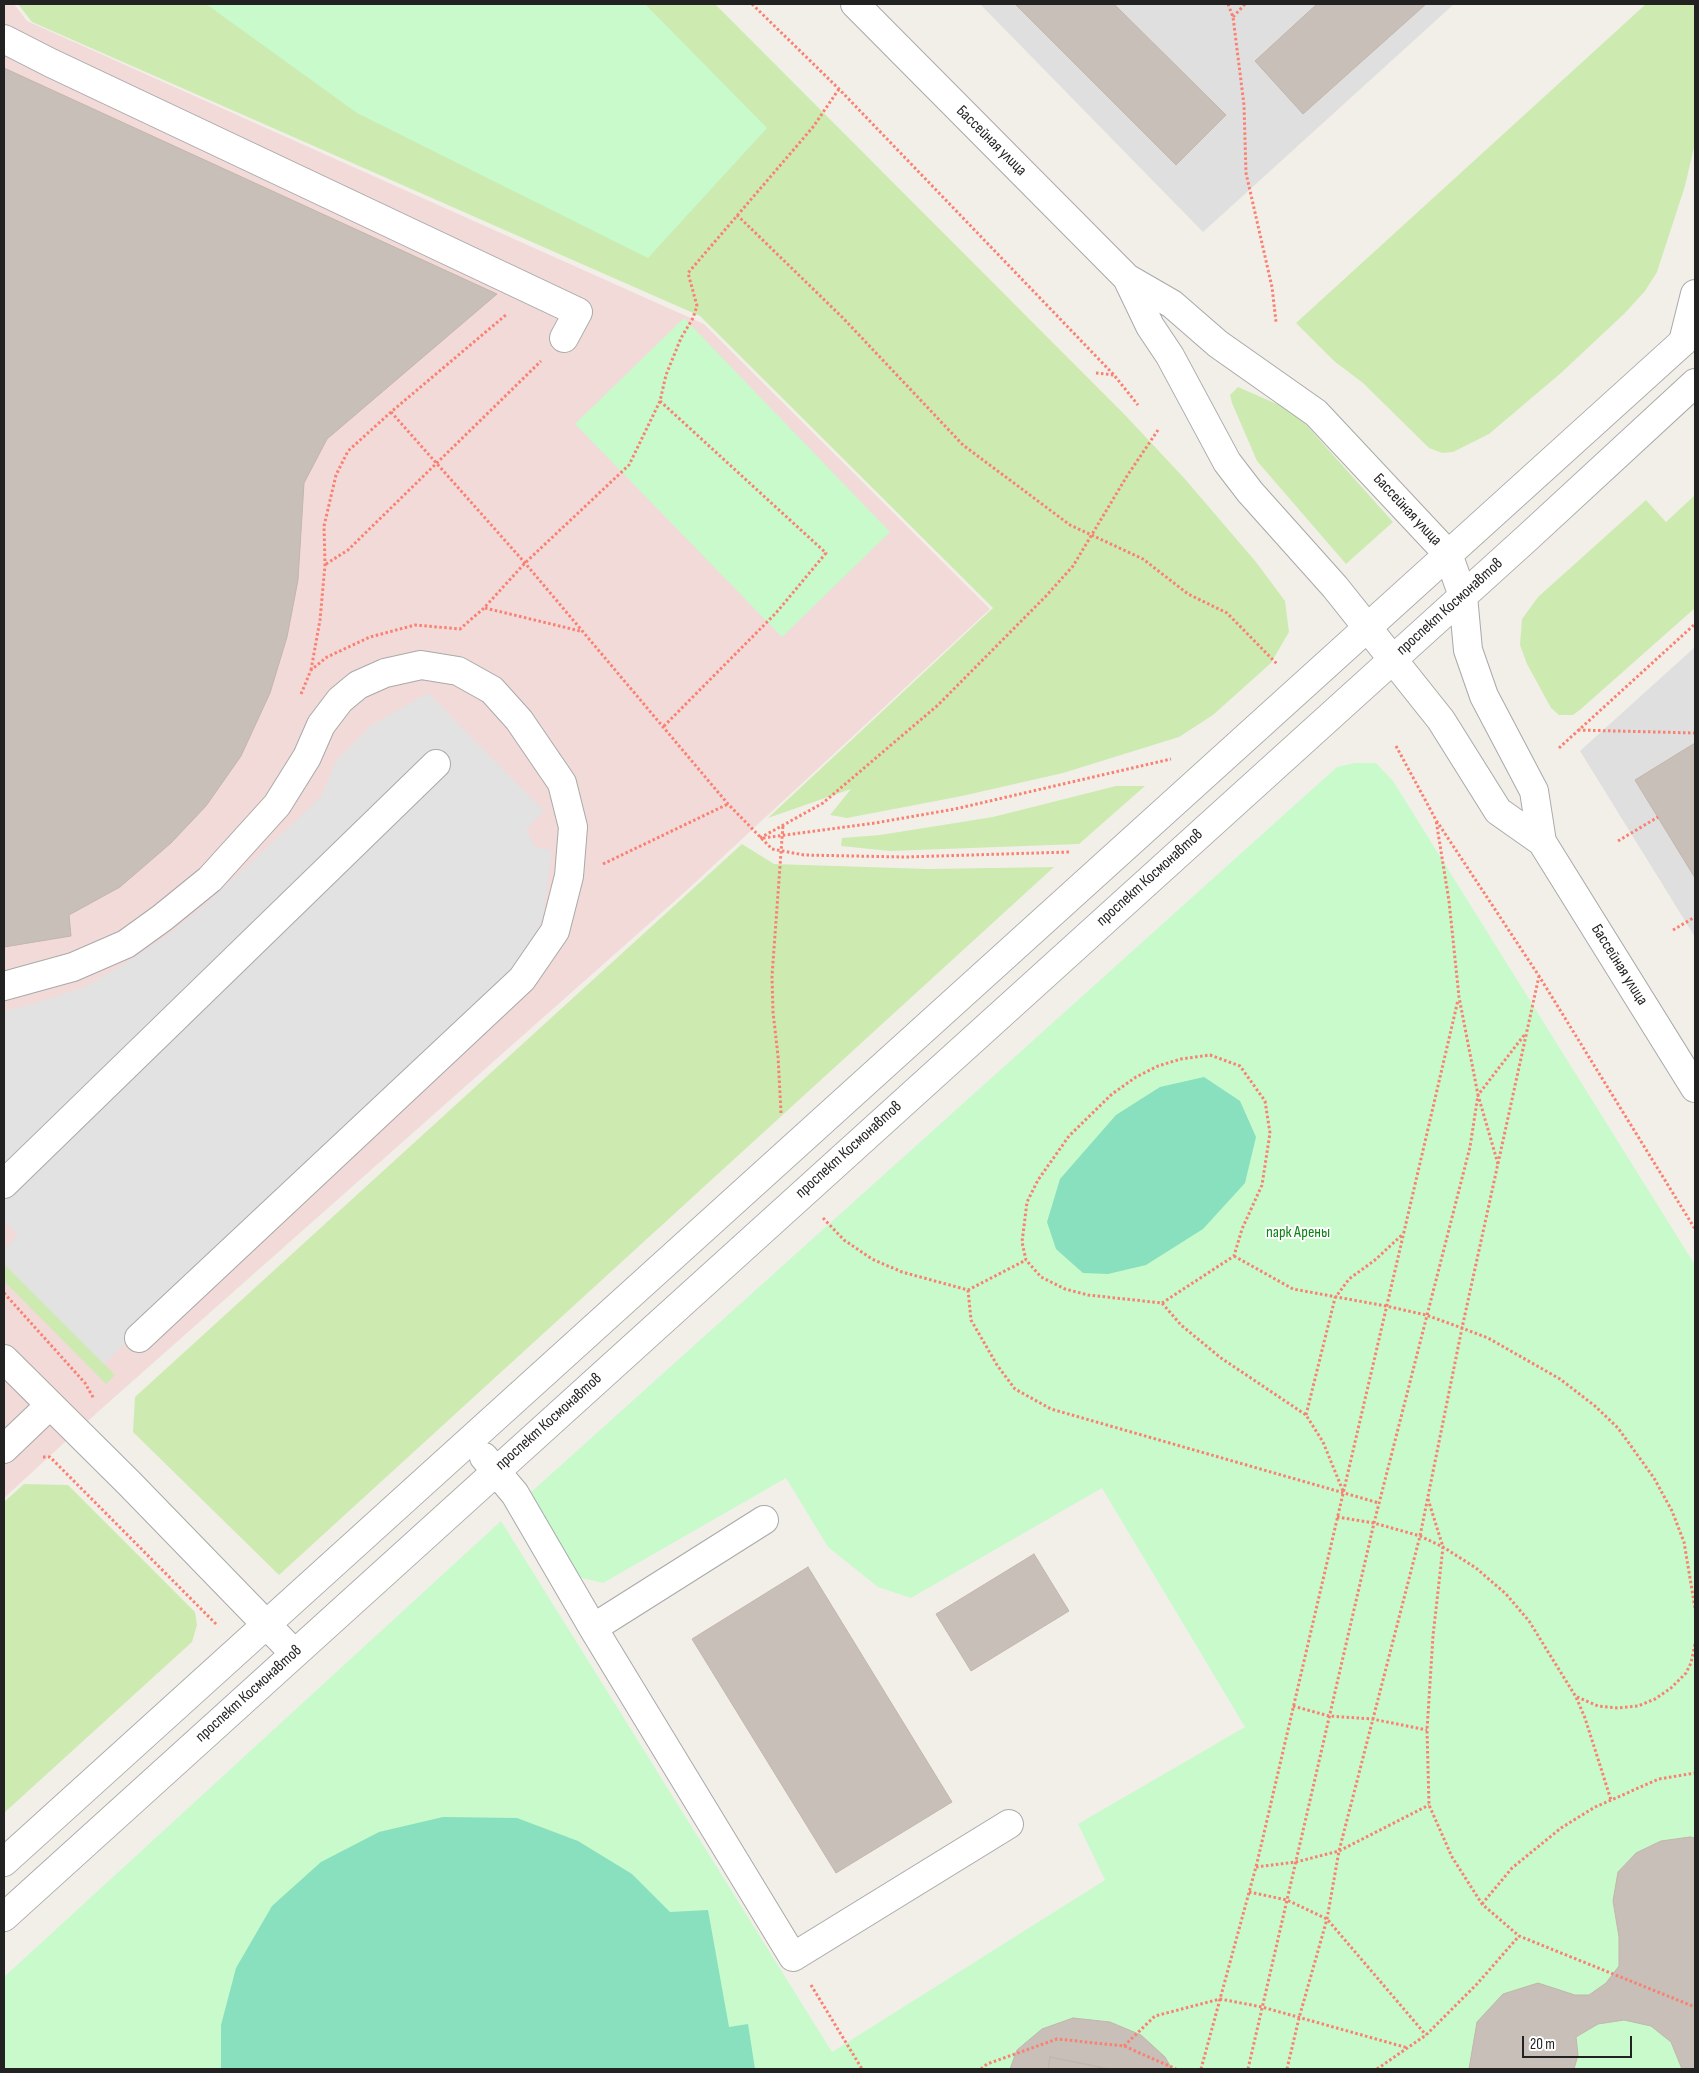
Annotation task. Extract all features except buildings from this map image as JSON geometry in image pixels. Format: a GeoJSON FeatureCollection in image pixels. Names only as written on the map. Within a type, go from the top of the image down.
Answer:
{"type":"FeatureCollection","features":[{"type":"Feature","properties":{"kind":"street","name":"Бассейная улица"},"geometry":{"type":"LineString","coordinates":[[855,4],[1127,278],[1172,304],[1218,344],[1316,413],[1448,554],[1462,596],[1468,650],[1484,696],[1534,791],[1542,842]]}},
{"type":"Feature","properties":{"kind":"street"},"geometry":{"type":"LineString","coordinates":[[4,39],[578,312],[564,338]]}},
{"type":"Feature","properties":{"kind":"street","name":"Бассейная улица"},"geometry":{"type":"LineString","coordinates":[[1127,278],[1150,326],[1170,356],[1227,462],[1335,587],[1441,720],[1498,811],[1542,842],[1695,1088]]}},
{"type":"Feature","properties":{"kind":"street"},"geometry":{"type":"LineString","coordinates":[[4,1862],[1689,336],[1695,294]]}},
{"type":"Feature","properties":{"kind":"street","name":"проспект Космонавтов"},"geometry":{"type":"LineString","coordinates":[[4,1917],[1695,383]]}},
{"type":"Feature","properties":{"kind":"street"},"geometry":{"type":"LineString","coordinates":[[4,986],[73,967],[126,944],[210,879],[276,805],[307,757],[321,725],[340,700],[358,684],[385,673],[421,665],[458,671],[492,690],[519,720],[543,752],[562,783],[573,827],[569,876],[555,931],[522,979],[139,1338]]}},
{"type":"Feature","properties":{"kind":"street"},"geometry":{"type":"LineString","coordinates":[[4,1184],[436,764]]}},
{"type":"Feature","properties":{"kind":"street"},"geometry":{"type":"LineString","coordinates":[[4,1359],[294,1653]]}},
{"type":"Feature","properties":{"kind":"street"},"geometry":{"type":"LineString","coordinates":[[6,1447],[50,1405]]}},
{"type":"Feature","properties":{"kind":"street"},"geometry":{"type":"LineString","coordinates":[[468,1441],[497,1469],[515,1494],[593,1628],[794,1957],[1009,1824]]}},
{"type":"Feature","properties":{"kind":"street"},"geometry":{"type":"LineString","coordinates":[[593,1628],[764,1520]]}},
{"type":"Feature","properties":{"kind":"path"},"geometry":{"type":"LineString","coordinates":[[752,4],[839,89],[1114,375],[1138,405]]}},
{"type":"Feature","properties":{"kind":"path"},"geometry":{"type":"LineString","coordinates":[[1228,4],[1233,17],[1244,105],[1246,173],[1272,287],[1276,322]]}},
{"type":"Feature","properties":{"kind":"path"},"geometry":{"type":"LineString","coordinates":[[1233,17],[1245,4]]}},
{"type":"Feature","properties":{"kind":"path"},"geometry":{"type":"LineString","coordinates":[[580,630],[484,608],[525,563],[629,464],[660,400],[669,368],[697,306],[688,273],[813,127],[839,89]]}},
{"type":"Feature","properties":{"kind":"path"},"geometry":{"type":"LineString","coordinates":[[737,215],[843,318],[964,445],[1070,525],[1143,559],[1188,594],[1227,613],[1281,668]]}},
{"type":"Feature","properties":{"kind":"path"},"geometry":{"type":"LineString","coordinates":[[311,670],[320,620],[326,565],[324,526],[336,475],[348,451],[533,291]]}},
{"type":"Feature","properties":{"kind":"path"},"geometry":{"type":"LineString","coordinates":[[326,565],[348,550],[564,338]]}},
{"type":"Feature","properties":{"kind":"path"},"geometry":{"type":"LineString","coordinates":[[1096,373],[1114,375]]}},
{"type":"Feature","properties":{"kind":"path"},"geometry":{"type":"LineString","coordinates":[[660,400],[826,553],[776,613],[664,726]]}},
{"type":"Feature","properties":{"kind":"path"},"geometry":{"type":"LineString","coordinates":[[391,412],[525,563],[728,804],[772,849],[804,855],[905,857],[1077,851]]}},
{"type":"Feature","properties":{"kind":"path"},"geometry":{"type":"LineString","coordinates":[[760,838],[823,803],[938,704],[1046,596],[1073,566],[1127,476],[1158,430]]}},
{"type":"Feature","properties":{"kind":"path"},"geometry":{"type":"LineString","coordinates":[[1559,748],[1695,624]]}},
{"type":"Feature","properties":{"kind":"path"},"geometry":{"type":"LineString","coordinates":[[1577,730],[1695,733]]}},
{"type":"Feature","properties":{"kind":"path"},"geometry":{"type":"LineString","coordinates":[[1396,746],[1436,820],[1539,976],[1695,1229]]}},
{"type":"Feature","properties":{"kind":"path"},"geometry":{"type":"LineString","coordinates":[[760,838],[875,823],[955,809],[1173,758]]}},
{"type":"Feature","properties":{"kind":"path"},"geometry":{"type":"LineString","coordinates":[[569,876],[598,866],[728,804]]}},
{"type":"Feature","properties":{"kind":"path"},"geometry":{"type":"LineString","coordinates":[[1618,840],[1658,817]]}},
{"type":"Feature","properties":{"kind":"path"},"geometry":{"type":"LineString","coordinates":[[1436,820],[1449,901],[1459,997],[1478,1095],[1498,1164]]}},
{"type":"Feature","properties":{"kind":"path"},"geometry":{"type":"LineString","coordinates":[[782,1122],[772,976],[783,825]]}},
{"type":"Feature","properties":{"kind":"path"},"geometry":{"type":"LineString","coordinates":[[1673,930],[1695,916]]}},
{"type":"Feature","properties":{"kind":"path"},"geometry":{"type":"LineString","coordinates":[[1287,2069],[1299,2018],[1327,1920],[1339,1850],[1420,1536],[1462,1328],[1539,976]]}},
{"type":"Feature","properties":{"kind":"path"},"geometry":{"type":"LineString","coordinates":[[1201,2069],[1256,1867],[1459,997]]}},
{"type":"Feature","properties":{"kind":"path"},"geometry":{"type":"LineString","coordinates":[[1248,2069],[1374,1523],[1470,1147],[1478,1095],[1526,1033]]}},
{"type":"Feature","properties":{"kind":"path"},"geometry":{"type":"LineString","coordinates":[[1210,1055],[1240,1066],[1265,1100],[1270,1133],[1262,1185],[1242,1229],[1234,1256],[1162,1303],[1088,1295],[1065,1289],[1041,1277],[1026,1260],[1022,1242],[1027,1202],[1038,1180],[1069,1136],[1112,1094],[1136,1077],[1158,1066],[1181,1058],[1210,1055]]}},
{"type":"Feature","properties":{"kind":"path"},"geometry":{"type":"LineString","coordinates":[[821,1216],[844,1240],[872,1259],[902,1272],[968,1290],[1026,1260]]}},
{"type":"Feature","properties":{"kind":"path"},"geometry":{"type":"LineString","coordinates":[[1306,1415],[1335,1298],[1348,1279],[1375,1260],[1404,1233]]}},
{"type":"Feature","properties":{"kind":"path"},"geometry":{"type":"LineString","coordinates":[[1234,1256],[1293,1289],[1426,1315],[1462,1328],[1495,1342],[1560,1379],[1601,1411],[1623,1434],[1654,1478],[1680,1529],[1691,1571],[1695,1608]]}},
{"type":"Feature","properties":{"kind":"path"},"geometry":{"type":"LineString","coordinates":[[968,1290],[971,1320],[997,1364],[1016,1389],[1051,1409],[1380,1503]]}},
{"type":"Feature","properties":{"kind":"path"},"geometry":{"type":"LineString","coordinates":[[1162,1303],[1181,1325],[1221,1358],[1306,1415],[1324,1442],[1343,1492]]}},
{"type":"Feature","properties":{"kind":"path"},"geometry":{"type":"LineString","coordinates":[[6,1447],[23,1459],[50,1457],[221,1629]]}},
{"type":"Feature","properties":{"kind":"path"},"geometry":{"type":"LineString","coordinates":[[1427,1498],[1443,1547],[1433,1636],[1427,1730],[1429,1805],[1452,1857],[1482,1904],[1519,1936],[1695,2007]]}},
{"type":"Feature","properties":{"kind":"path"},"geometry":{"type":"LineString","coordinates":[[1337,1517],[1374,1523],[1420,1536],[1443,1547],[1476,1568],[1506,1594],[1529,1621],[1576,1697],[1585,1718],[1612,1800]]}},
{"type":"Feature","properties":{"kind":"path"},"geometry":{"type":"LineString","coordinates":[[1576,1697],[1598,1706],[1618,1708],[1638,1706],[1655,1699],[1671,1688],[1686,1673],[1691,1663],[1695,1644]]}},
{"type":"Feature","properties":{"kind":"path"},"geometry":{"type":"LineString","coordinates":[[1293,1706],[1330,1716],[1372,1719],[1427,1730]]}},
{"type":"Feature","properties":{"kind":"path"},"geometry":{"type":"LineString","coordinates":[[1482,1904],[1512,1868],[1561,1828],[1612,1800],[1659,1779],[1695,1773]]}},
{"type":"Feature","properties":{"kind":"path"},"geometry":{"type":"LineString","coordinates":[[1256,1867],[1296,1862],[1339,1850],[1429,1805]]}},
{"type":"Feature","properties":{"kind":"path"},"geometry":{"type":"LineString","coordinates":[[1249,1892],[1287,1900],[1327,1920],[1426,2035]]}},
{"type":"Feature","properties":{"kind":"path"},"geometry":{"type":"LineString","coordinates":[[1376,2069],[1426,2035],[1477,1984],[1519,1936]]}},
{"type":"Feature","properties":{"kind":"path"},"geometry":{"type":"LineString","coordinates":[[794,1957],[862,2069]]}},
{"type":"Feature","properties":{"kind":"path"},"geometry":{"type":"LineString","coordinates":[[1124,2046],[1155,2016],[1220,1999],[1262,2007],[1408,2048]]}},
{"type":"Feature","properties":{"kind":"path"},"geometry":{"type":"LineString","coordinates":[[981,2069],[987,2064],[1057,2039],[1124,2046],[1176,2069]]}},
{"type":"Feature","properties":{"kind":"shaded area"},"geometry":{"type":"Polygon","coordinates":[[[4,4],[14,4],[27,21],[704,324],[990,609],[686,891],[100,1410],[4,1498],[4,4]]]}},
{"type":"Feature","properties":{"kind":"shaded area"},"geometry":{"type":"Polygon","coordinates":[[[980,4],[1454,4],[1203,232],[980,4]]]}},
{"type":"Feature","properties":{"kind":"shaded area"},"geometry":{"type":"Polygon","coordinates":[[[1695,647],[1695,937],[1580,751],[1695,647]]]}},
{"type":"Feature","properties":{"kind":"shaded area"},"geometry":{"type":"Polygon","coordinates":[[[428,693],[544,811],[526,830],[537,848],[552,850],[543,917],[529,947],[507,976],[484,999],[104,1364],[4,1264],[4,1250],[18,1235],[4,1220],[4,1011],[82,988],[123,965],[168,935],[207,903],[321,797],[336,761],[372,725],[428,693]]]}},
{"type":"Feature","properties":{"kind":"green space"},"geometry":{"type":"Polygon","coordinates":[[[18,4],[715,4],[1126,416],[1185,479],[1256,562],[1285,601],[1289,632],[1271,663],[1213,715],[1179,737],[1063,773],[962,796],[847,818],[830,815],[851,789],[768,818],[993,608],[700,316],[32,22],[18,4]]]}},
{"type":"Feature","properties":{"kind":"green space"},"geometry":{"type":"Polygon","coordinates":[[[206,4],[645,4],[767,128],[648,258],[357,113],[206,4]]]}},
{"type":"Feature","properties":{"kind":"green space"},"geometry":{"type":"Polygon","coordinates":[[[1646,4],[1695,4],[1695,143],[1685,186],[1657,272],[1645,291],[1624,314],[1561,373],[1489,434],[1453,452],[1442,453],[1429,448],[1363,383],[1334,361],[1296,323],[1646,4]]]}},
{"type":"Feature","properties":{"kind":"green space"},"geometry":{"type":"Polygon","coordinates":[[[684,318],[890,532],[782,637],[575,424],[684,318]]]}},
{"type":"Feature","properties":{"kind":"green space"},"geometry":{"type":"Polygon","coordinates":[[[1238,387],[1286,408],[1300,418],[1393,522],[1346,564],[1257,461],[1232,403],[1230,395],[1238,387]]]}},
{"type":"Feature","properties":{"kind":"green space"},"geometry":{"type":"Polygon","coordinates":[[[1695,495],[1695,608],[1581,709],[1573,715],[1559,715],[1551,708],[1527,664],[1520,645],[1522,619],[1538,597],[1646,500],[1666,522],[1695,495]]]}},
{"type":"Feature","properties":{"kind":"green space","name":"парк Арены"},"geometry":{"type":"Polygon","coordinates":[[[1355,763],[1376,763],[1393,781],[1695,1265],[1695,2069],[4,2069],[4,1977],[501,1521],[832,2052],[1105,1880],[1078,1824],[1245,1727],[1102,1488],[911,1598],[878,1587],[828,1547],[786,1478],[603,1583],[574,1576],[529,1494],[1337,767],[1355,763]]]}},
{"type":"Feature","properties":{"kind":"green space"},"geometry":{"type":"Polygon","coordinates":[[[1116,786],[1145,786],[1079,844],[890,851],[841,846],[842,838],[880,835],[993,817],[1116,786]]]}},
{"type":"Feature","properties":{"kind":"green space"},"geometry":{"type":"Polygon","coordinates":[[[742,844],[774,864],[928,869],[1054,867],[279,1575],[133,1432],[135,1397],[742,844]]]}},
{"type":"Feature","properties":{"kind":"green space"},"geometry":{"type":"Polygon","coordinates":[[[1204,1077],[1240,1101],[1256,1137],[1245,1183],[1203,1229],[1146,1265],[1108,1274],[1083,1273],[1056,1249],[1047,1222],[1060,1179],[1116,1115],[1160,1087],[1204,1077]]]}},
{"type":"Feature","properties":{"kind":"green space"},"geometry":{"type":"Polygon","coordinates":[[[4,1261],[115,1375],[106,1384],[4,1281],[4,1261]]]}},
{"type":"Feature","properties":{"kind":"green space"},"geometry":{"type":"Polygon","coordinates":[[[24,1484],[68,1485],[195,1612],[197,1625],[192,1642],[4,1813],[4,1502],[24,1484]]]}},
{"type":"Feature","properties":{"kind":"green space"},"geometry":{"type":"Polygon","coordinates":[[[443,1817],[517,1818],[578,1841],[632,1874],[670,1912],[708,1910],[729,2027],[748,2024],[755,2069],[221,2069],[221,2025],[236,1968],[272,1906],[321,1862],[379,1832],[443,1817]]]}}]}
